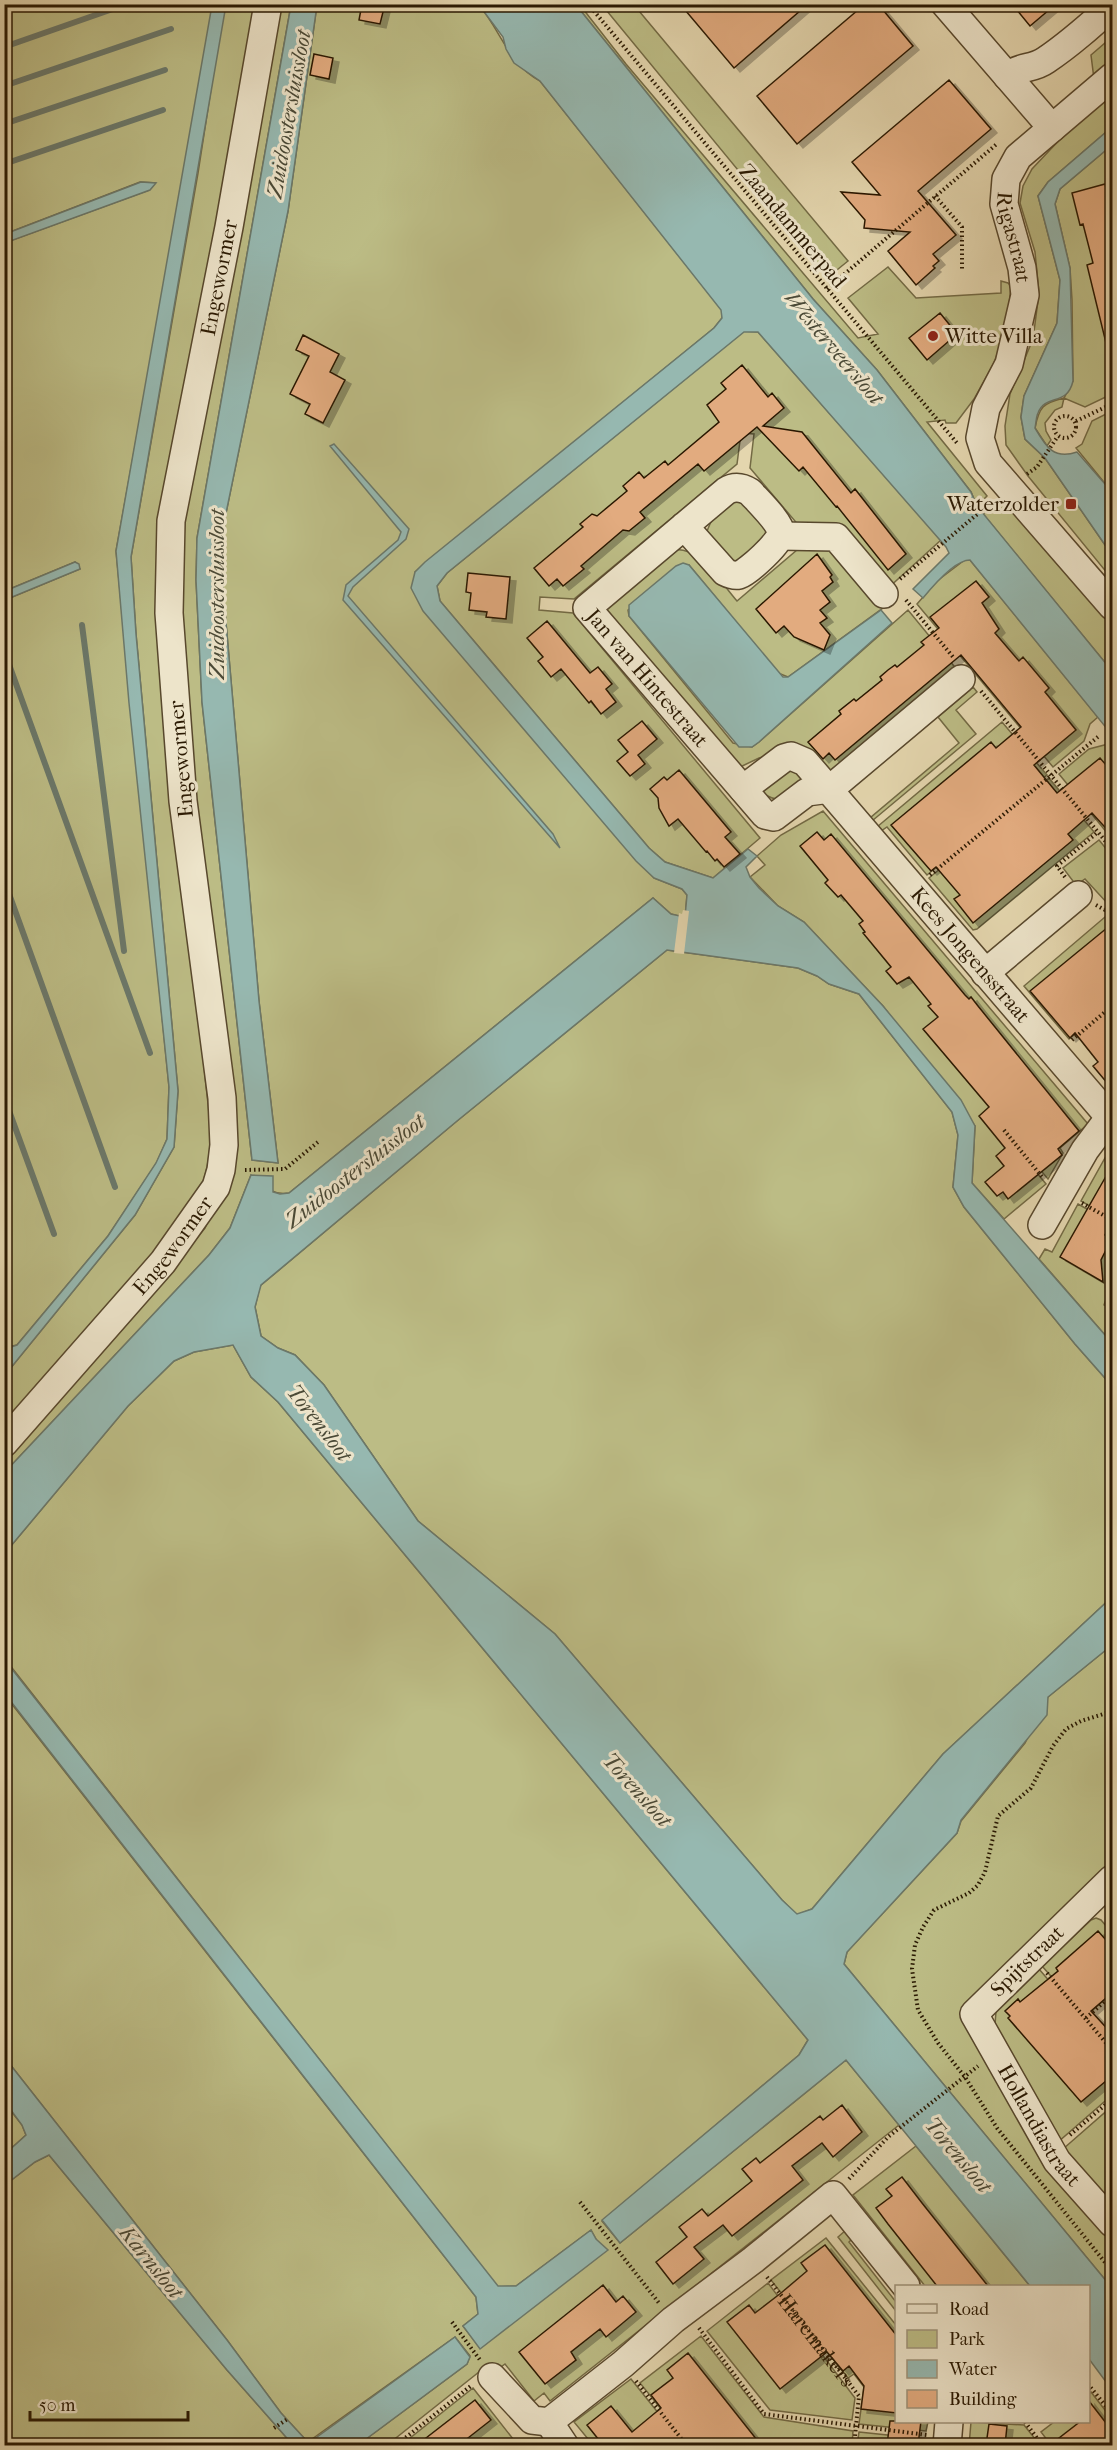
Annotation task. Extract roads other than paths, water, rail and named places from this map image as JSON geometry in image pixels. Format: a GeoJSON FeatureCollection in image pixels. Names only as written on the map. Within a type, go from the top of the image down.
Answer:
{"type":"FeatureCollection","features":[{"type":"Feature","properties":{"kind":"street","name":"Engewormer"},"geometry":{"type":"LineString","coordinates":[[4,1443],[163,1262],[216,1186],[221,1170],[224,1145],[222,1098],[183,801],[169,613],[171,521],[227,238],[268,4]]}},
{"type":"Feature","properties":{"kind":"street"},"geometry":{"type":"LineString","coordinates":[[945,4],[1052,128]]}},
{"type":"Feature","properties":{"kind":"street"},"geometry":{"type":"LineString","coordinates":[[1007,76],[1017,68],[1030,67],[1045,61],[1113,6]]}},
{"type":"Feature","properties":{"kind":"street","name":"Rigastraat"},"geometry":{"type":"LineString","coordinates":[[1113,77],[1017,157],[1006,179],[1004,204],[1022,268],[1025,295],[1009,364],[986,408],[980,438],[985,457],[1113,606]]}},
{"type":"Feature","properties":{"kind":"street","name":"Jan van Hintestraat"},"geometry":{"type":"LineString","coordinates":[[781,536],[779,526],[750,492],[738,487],[726,490],[587,608],[765,815],[774,817],[807,792],[830,789]]}},
{"type":"Feature","properties":{"kind":"street"},"geometry":{"type":"LineString","coordinates":[[684,526],[725,572],[734,575],[743,573],[776,545],[781,536],[836,537],[884,594]]}},
{"type":"Feature","properties":{"kind":"street"},"geometry":{"type":"LineString","coordinates":[[743,789],[778,760],[792,756],[805,762],[830,789],[961,679]]}},
{"type":"Feature","properties":{"kind":"street","name":"Kees Jongensstraat"},"geometry":{"type":"LineString","coordinates":[[830,789],[1054,1055],[1111,1119]]}},
{"type":"Feature","properties":{"kind":"street"},"geometry":{"type":"LineString","coordinates":[[985,973],[1078,895]]}},
{"type":"Feature","properties":{"kind":"street"},"geometry":{"type":"LineString","coordinates":[[1042,1225],[1085,1150],[1111,1119]]}},
{"type":"Feature","properties":{"kind":"street","name":"Spijtstraat"},"geometry":{"type":"LineString","coordinates":[[995,2052],[974,2014],[1032,1957],[1108,1893]]}},
{"type":"Feature","properties":{"kind":"street","name":"Hollandiastraat"},"geometry":{"type":"LineString","coordinates":[[995,2052],[1057,2161],[1113,2223]]}},
{"type":"Feature","properties":{"kind":"street"},"geometry":{"type":"LineString","coordinates":[[492,2377],[532,2420],[549,2422],[623,2364],[679,2315],[753,2260],[833,2195],[905,2285]]}},
{"type":"Feature","properties":{"kind":"street"},"geometry":{"type":"LineString","coordinates":[[549,2422],[565,2445]]}},
{"type":"Feature","properties":{"kind":"water"},"geometry":{"type":"Polygon","coordinates":[[[212,5],[226,5],[131,557],[178,1091],[174,1147],[135,1215],[5,1375],[5,1349],[17,1345],[108,1236],[156,1163],[167,1139],[169,1087],[129,703],[116,551],[212,5]]]}},
{"type":"Feature","properties":{"kind":"water","name":"Zuidoostersluissloot"},"geometry":{"type":"Polygon","coordinates":[[[291,5],[317,5],[288,211],[225,518],[222,577],[259,1001],[278,1163],[252,1160],[202,702],[196,580],[197,538],[291,5]]]}},
{"type":"Feature","properties":{"kind":"water"},"geometry":{"type":"Polygon","coordinates":[[[479,5],[576,5],[813,299],[877,370],[971,492],[977,506],[1112,671],[1112,735],[970,560],[951,569],[923,598],[913,589],[949,553],[946,547],[758,332],[744,332],[447,573],[437,586],[440,601],[649,848],[665,862],[713,878],[748,849],[757,856],[746,867],[750,877],[759,888],[778,906],[804,922],[883,1006],[961,1100],[975,1126],[972,1183],[1112,1343],[1112,1386],[964,1207],[953,1187],[958,1135],[952,1112],[859,994],[829,984],[798,968],[667,950],[261,1285],[255,1307],[261,1336],[278,1348],[295,1355],[324,1385],[418,1521],[555,1634],[782,1900],[797,1914],[812,1909],[943,1754],[1112,1597],[1112,1645],[1048,1697],[1047,1715],[961,1820],[957,1833],[847,1952],[844,1964],[1112,2288],[1112,2390],[1090,2360],[1090,2285],[1029,2285],[846,2060],[620,2243],[602,2220],[799,2055],[808,2040],[278,1402],[251,1377],[233,1345],[194,1352],[174,1361],[128,1406],[5,1553],[5,1472],[209,1255],[230,1228],[251,1175],[273,1176],[273,1192],[289,1193],[653,898],[671,914],[685,917],[687,895],[682,889],[654,878],[636,861],[423,611],[411,588],[415,572],[425,562],[714,328],[722,318],[721,310],[540,81],[514,63],[506,49],[503,37],[479,5]]]}},
{"type":"Feature","properties":{"kind":"water"},"geometry":{"type":"Polygon","coordinates":[[[1112,127],[1112,145],[1060,189],[1055,204],[1070,268],[1073,381],[1066,394],[1042,407],[1037,415],[1035,428],[1047,446],[1057,453],[1077,452],[1112,492],[1112,555],[1045,458],[1025,439],[1021,417],[1024,396],[1057,323],[1060,280],[1038,196],[1048,182],[1112,127]]]}},
{"type":"Feature","properties":{"kind":"water"},"geometry":{"type":"Polygon","coordinates":[[[141,182],[156,183],[150,190],[5,243],[5,234],[141,182]]]}},
{"type":"Feature","properties":{"kind":"water"},"geometry":{"type":"Polygon","coordinates":[[[334,444],[409,529],[406,539],[353,587],[348,596],[553,834],[560,848],[343,600],[346,585],[398,540],[401,532],[330,446],[334,444]]]}},
{"type":"Feature","properties":{"kind":"water"},"geometry":{"type":"Polygon","coordinates":[[[75,562],[79,564],[80,569],[5,600],[5,591],[75,562]]]}},
{"type":"Feature","properties":{"kind":"water"},"geometry":{"type":"Polygon","coordinates":[[[683,563],[689,565],[783,677],[788,677],[881,610],[892,623],[759,742],[752,747],[739,747],[629,616],[629,605],[676,566],[683,563]]]}},
{"type":"Feature","properties":{"kind":"water"},"geometry":{"type":"Polygon","coordinates":[[[4,1659],[498,2286],[516,2286],[591,2230],[596,2239],[608,2250],[480,2349],[463,2326],[478,2314],[476,2297],[5,1694],[4,1659]]]}},
{"type":"Feature","properties":{"kind":"water","name":"Karnsloot"},"geometry":{"type":"Polygon","coordinates":[[[5,2058],[227,2340],[281,2413],[305,2439],[293,2445],[227,2370],[49,2155],[35,2162],[5,2185],[5,2154],[26,2135],[22,2125],[5,2102],[5,2058]]]}},
{"type":"Feature","properties":{"kind":"water"},"geometry":{"type":"Polygon","coordinates":[[[455,2337],[470,2357],[467,2364],[358,2445],[306,2445],[455,2337]]]}},
{"type":"Feature","properties":{"kind":"waterway"},"geometry":{"type":"LineString","coordinates":[[4,7],[13,4]]}},
{"type":"Feature","properties":{"kind":"waterway"},"geometry":{"type":"LineString","coordinates":[[4,47],[127,4]]}},
{"type":"Feature","properties":{"kind":"waterway"},"geometry":{"type":"LineString","coordinates":[[4,86],[171,29]]}},
{"type":"Feature","properties":{"kind":"waterway"},"geometry":{"type":"LineString","coordinates":[[4,124],[165,70]]}},
{"type":"Feature","properties":{"kind":"waterway"},"geometry":{"type":"LineString","coordinates":[[4,164],[163,110]]}},
{"type":"Feature","properties":{"kind":"waterway"},"geometry":{"type":"LineString","coordinates":[[82,625],[124,951]]}},
{"type":"Feature","properties":{"kind":"waterway"},"geometry":{"type":"LineString","coordinates":[[7,659],[150,1053]]}},
{"type":"Feature","properties":{"kind":"waterway"},"geometry":{"type":"LineString","coordinates":[[4,880],[115,1187]]}},
{"type":"Feature","properties":{"kind":"waterway"},"geometry":{"type":"LineString","coordinates":[[4,1097],[54,1234]]}},
{"type":"Feature","properties":{"kind":"place","name":"Witte Villa"},"geometry":{"type":"Point","coordinates":[933,336]}},
{"type":"Feature","properties":{"kind":"place","name":"Waterzolder"},"geometry":{"type":"Point","coordinates":[1071,504]}},
{"type":"Feature","properties":{"kind":"water label","name":"Westerveersloot"},"geometry":{"type":"Point","coordinates":[834,348]}},
{"type":"Feature","properties":{"kind":"water label","name":"Torensloot"},"geometry":{"type":"Point","coordinates":[319,1423]}},
{"type":"Feature","properties":{"kind":"water label","name":"Torensloot"},"geometry":{"type":"Point","coordinates":[637,1790]}},
{"type":"Feature","properties":{"kind":"water label","name":"Torensloot"},"geometry":{"type":"Point","coordinates":[958,2155]}}]}
